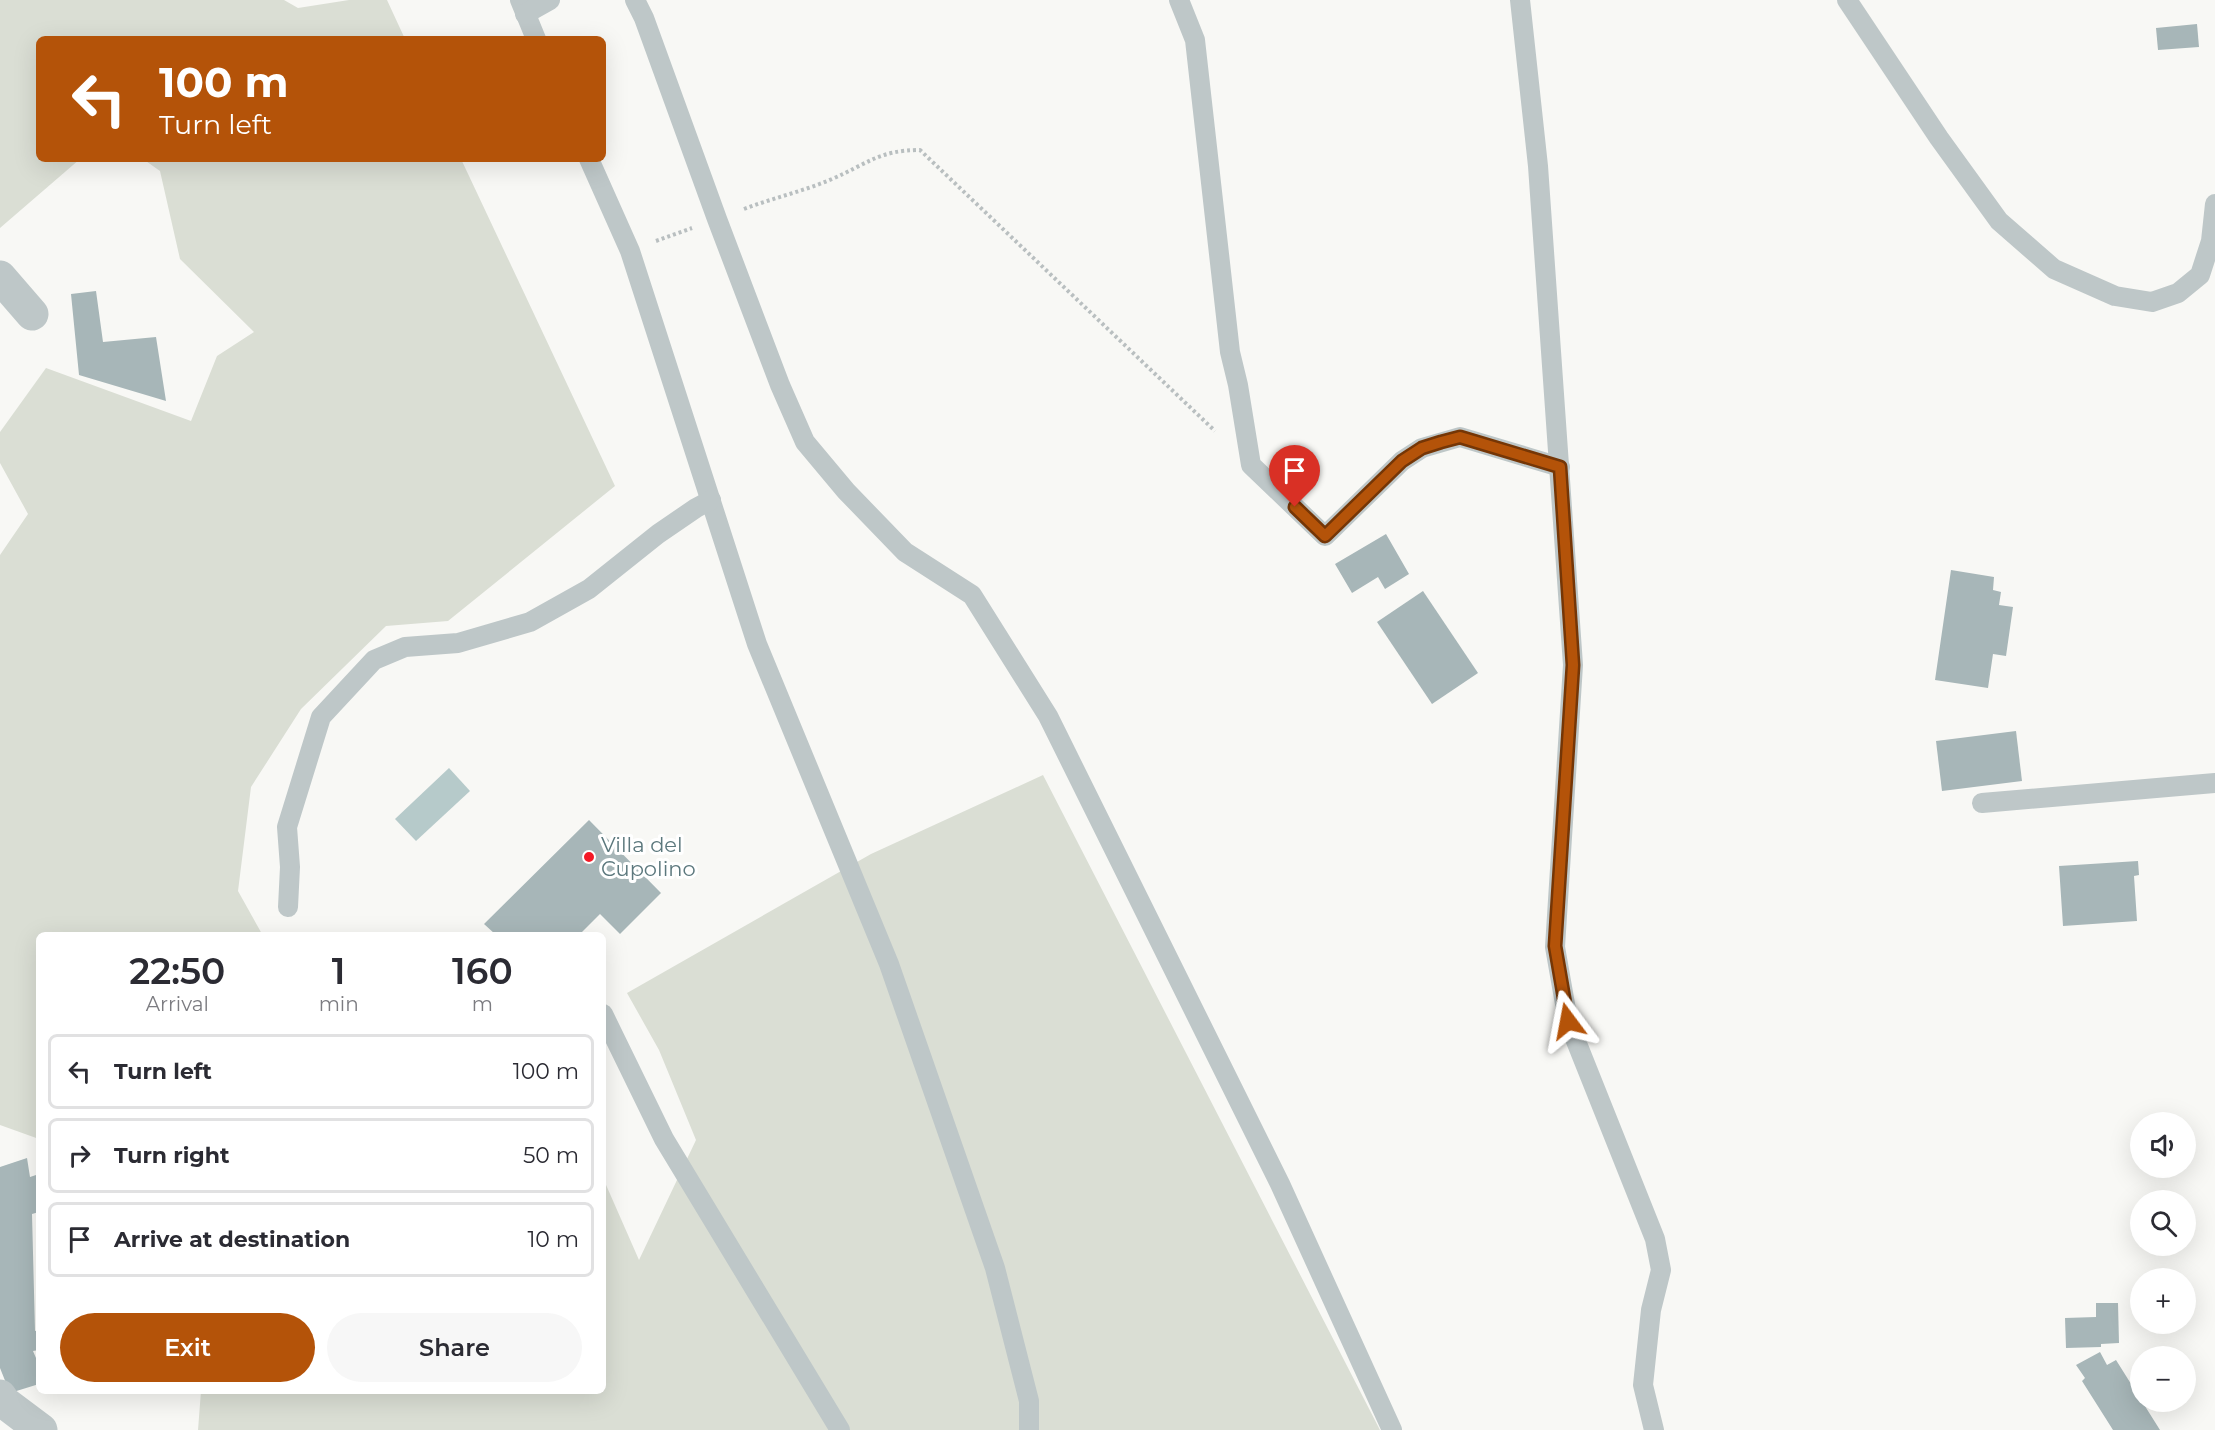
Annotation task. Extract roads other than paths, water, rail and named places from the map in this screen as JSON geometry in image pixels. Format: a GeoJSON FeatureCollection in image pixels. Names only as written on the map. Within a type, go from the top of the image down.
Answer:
{"type":"FeatureCollection","features":[{"type":"Feature","properties":{"kind":"street"},"geometry":{"type":"LineString","coordinates":[[0,277],[32,314]]}},
{"type":"Feature","properties":{"kind":"street"},"geometry":{"type":"LineString","coordinates":[[0,1396],[5,1403],[41,1430]]}},
{"type":"Feature","properties":{"kind":"lane"},"geometry":{"type":"LineString","coordinates":[[535,36],[523,7],[550,0]]}},
{"type":"Feature","properties":{"kind":"lane"},"geometry":{"type":"LineString","coordinates":[[635,0],[644,18],[780,385],[805,442],[846,491],[905,552],[972,595],[1048,716],[1280,1184],[1392,1430]]}},
{"type":"Feature","properties":{"kind":"lane"},"geometry":{"type":"LineString","coordinates":[[1179,0],[1196,40],[1230,352],[1251,465],[1325,536],[1402,461],[1422,448],[1432,445],[1460,437],[1560,467]]}},
{"type":"Feature","properties":{"kind":"lane"},"geometry":{"type":"LineString","coordinates":[[1520,0],[1538,166],[1573,665],[1555,946],[1568,1021],[1656,1239],[1661,1270],[1651,1310],[1643,1386],[1654,1430]]}},
{"type":"Feature","properties":{"kind":"lane"},"geometry":{"type":"LineString","coordinates":[[1847,0],[1939,138],[1999,221],[2054,269],[2115,296],[2152,302],[2178,294],[2199,275],[2211,241],[2215,204]]}},
{"type":"Feature","properties":{"kind":"lane"},"geometry":{"type":"LineString","coordinates":[[590,162],[630,251],[758,644],[889,964],[995,1268],[1029,1401],[1029,1430]]}},
{"type":"Feature","properties":{"kind":"lane"},"geometry":{"type":"LineString","coordinates":[[288,907],[290,867],[287,826],[321,717],[374,660],[405,647],[458,643],[530,622],[589,589],[658,534],[711,500]]}},
{"type":"Feature","properties":{"kind":"lane"},"geometry":{"type":"LineString","coordinates":[[1982,804],[2215,783]]}},
{"type":"Feature","properties":{"kind":"lane"},"geometry":{"type":"LineString","coordinates":[[606,1020],[664,1139],[840,1430]]}},
{"type":"Feature","properties":{"kind":"place","name":"Villa del Cupolino"},"geometry":{"type":"Point","coordinates":[589,857]}}]}
